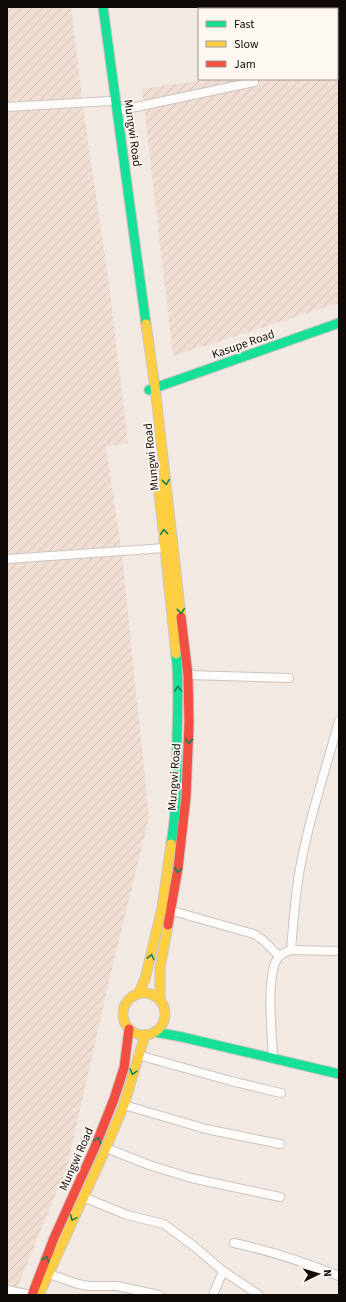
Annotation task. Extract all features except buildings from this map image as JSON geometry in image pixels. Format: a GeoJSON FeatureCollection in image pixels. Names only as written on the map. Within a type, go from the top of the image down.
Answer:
{"type":"FeatureCollection","features":[{"type":"Feature","properties":{"kind":"main road","name":"Mungwi Road"},"geometry":{"type":"LineString","coordinates":[[97,7],[152,389],[178,674],[177,780],[167,909],[160,968],[160,1000]]}},
{"type":"Feature","properties":{"kind":"main road","name":"Mungwi Road"},"geometry":{"type":"LineString","coordinates":[[103,7],[118,111],[188,675],[189,723],[186,797],[178,868],[145,980],[138,994]]}},
{"type":"Feature","properties":{"kind":"main road","name":"Kasupe Road"},"geometry":{"type":"LineString","coordinates":[[152,389],[339,323]]}},
{"type":"Feature","properties":{"kind":"main road"},"geometry":{"type":"LineString","coordinates":[[150,1034],[162,1024],[165,1019],[164,1006],[160,1000],[150,994],[138,994],[131,997],[126,1002],[123,1016],[129,1029],[140,1035],[150,1034],[182,1037],[339,1074]]}},
{"type":"Feature","properties":{"kind":"main road"},"geometry":{"type":"LineString","coordinates":[[165,1019],[182,1037]]}},
{"type":"Feature","properties":{"kind":"main road","name":"Mungwi Road"},"geometry":{"type":"LineString","coordinates":[[31,1295],[54,1238],[95,1147],[114,1099],[124,1068],[129,1029]]}},
{"type":"Feature","properties":{"kind":"main road","name":"Mungwi Road"},"geometry":{"type":"LineString","coordinates":[[39,1295],[82,1197],[106,1148],[124,1105],[138,1055],[150,1034]]}},
{"type":"Feature","properties":{"kind":"street"},"geometry":{"type":"LineString","coordinates":[[118,111],[254,82]]}},
{"type":"Feature","properties":{"kind":"street"},"geometry":{"type":"LineString","coordinates":[[7,107],[110,102]]}},
{"type":"Feature","properties":{"kind":"street"},"geometry":{"type":"LineString","coordinates":[[7,559],[166,548]]}},
{"type":"Feature","properties":{"kind":"street"},"geometry":{"type":"LineString","coordinates":[[188,675],[289,678]]}},
{"type":"Feature","properties":{"kind":"street"},"geometry":{"type":"LineString","coordinates":[[291,950],[299,875],[305,845],[318,793],[339,721]]}},
{"type":"Feature","properties":{"kind":"street"},"geometry":{"type":"LineString","coordinates":[[167,909],[254,934],[263,940],[279,956]]}},
{"type":"Feature","properties":{"kind":"street"},"geometry":{"type":"LineString","coordinates":[[273,1059],[270,1002],[272,973],[279,956],[291,950],[339,951]]}},
{"type":"Feature","properties":{"kind":"street"},"geometry":{"type":"LineString","coordinates":[[138,1055],[231,1081],[282,1093]]}},
{"type":"Feature","properties":{"kind":"street"},"geometry":{"type":"LineString","coordinates":[[124,1105],[206,1129],[280,1144]]}},
{"type":"Feature","properties":{"kind":"street"},"geometry":{"type":"LineString","coordinates":[[106,1148],[149,1165],[192,1178],[280,1197]]}},
{"type":"Feature","properties":{"kind":"street"},"geometry":{"type":"LineString","coordinates":[[82,1197],[127,1215],[164,1224],[186,1239],[223,1271],[259,1295]]}},
{"type":"Feature","properties":{"kind":"street"},"geometry":{"type":"LineString","coordinates":[[234,1243],[254,1247],[291,1258],[339,1276]]}},
{"type":"Feature","properties":{"kind":"street"},"geometry":{"type":"LineString","coordinates":[[213,1295],[223,1271]]}},
{"type":"Feature","properties":{"kind":"street"},"geometry":{"type":"LineString","coordinates":[[49,1274],[78,1284],[89,1286],[117,1286],[160,1295]]}},
{"type":"Feature","properties":{"kind":"street"},"geometry":{"type":"LineString","coordinates":[[7,1290],[31,1295]]}},
{"type":"Feature","properties":{"kind":"shaded area"},"geometry":{"type":"Polygon","coordinates":[[[7,7],[71,7],[85,121],[108,276],[128,443],[106,446],[122,555],[149,818],[112,968],[67,1167],[14,1295],[7,1295],[7,7]]]}},
{"type":"Feature","properties":{"kind":"shaded area"},"geometry":{"type":"Polygon","coordinates":[[[339,7],[339,303],[173,356],[142,89],[205,80],[338,80],[338,8],[249,8],[339,7]]]}},
{"type":"Feature","properties":{"kind":"traffic: fast"},"geometry":{"type":"LineString","coordinates":[[103,7],[146,324]]}},
{"type":"Feature","properties":{"kind":"traffic: fast"},"geometry":{"type":"LineString","coordinates":[[149,390],[339,323]]}},
{"type":"Feature","properties":{"kind":"traffic: fast"},"geometry":{"type":"LineString","coordinates":[[171,844],[176,803],[177,776],[178,674],[176,654]]}},
{"type":"Feature","properties":{"kind":"traffic: fast"},"geometry":{"type":"LineString","coordinates":[[155,1032],[339,1074]]}},
{"type":"Feature","properties":{"kind":"traffic: slow"},"geometry":{"type":"LineString","coordinates":[[146,324],[155,387],[181,617]]}},
{"type":"Feature","properties":{"kind":"traffic: slow"},"geometry":{"type":"LineString","coordinates":[[158,482],[176,654]]}},
{"type":"Feature","properties":{"kind":"traffic: slow"},"geometry":{"type":"LineString","coordinates":[[138,994],[145,979],[162,908],[171,844]]}},
{"type":"Feature","properties":{"kind":"traffic: slow"},"geometry":{"type":"LineString","coordinates":[[160,1000],[160,968],[168,925]]}},
{"type":"Feature","properties":{"kind":"traffic: slow"},"geometry":{"type":"LineString","coordinates":[[140,993],[148,993],[159,999],[165,1010],[165,1014],[165,1018],[159,1029],[148,1035],[140,1035],[129,1029],[123,1018],[123,1010],[129,999],[140,993]]}},
{"type":"Feature","properties":{"kind":"traffic: slow"},"geometry":{"type":"LineString","coordinates":[[39,1295],[124,1105],[145,1035]]}},
{"type":"Feature","properties":{"kind":"traffic: jam"},"geometry":{"type":"LineString","coordinates":[[168,925],[178,868],[186,797],[189,723],[188,675],[181,617]]}},
{"type":"Feature","properties":{"kind":"traffic: jam"},"geometry":{"type":"LineString","coordinates":[[32,1295],[54,1238],[95,1147],[114,1099],[124,1068],[129,1029]]}}]}
